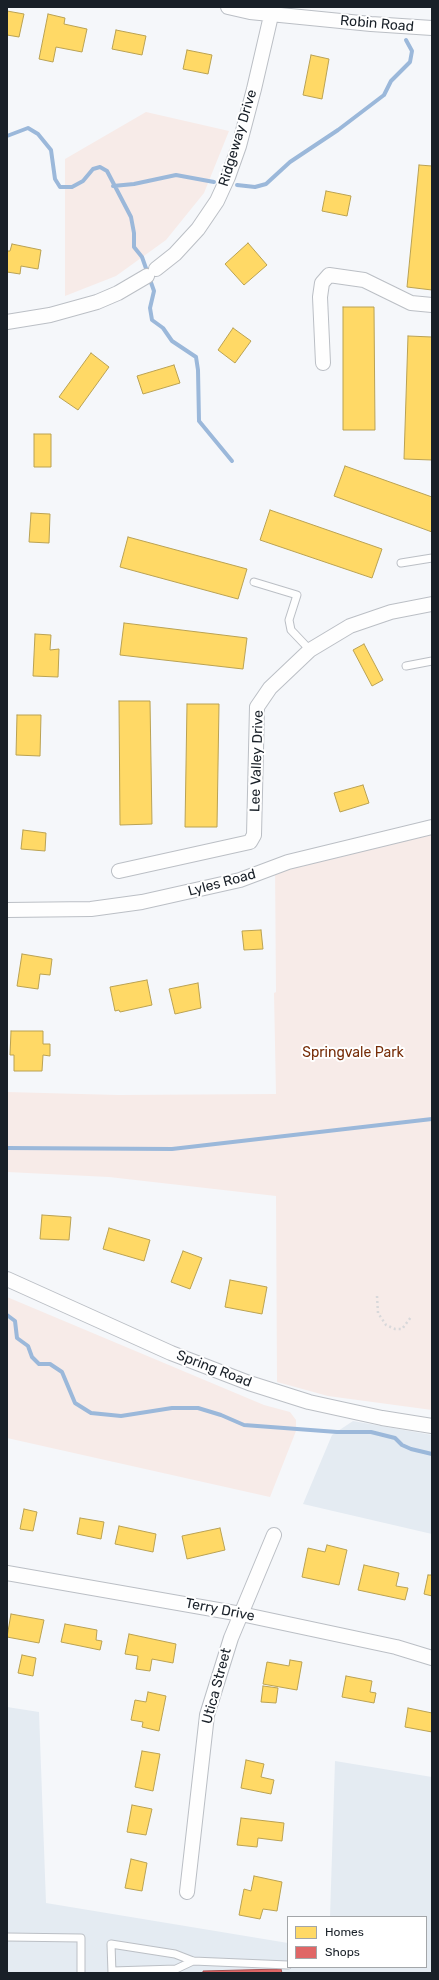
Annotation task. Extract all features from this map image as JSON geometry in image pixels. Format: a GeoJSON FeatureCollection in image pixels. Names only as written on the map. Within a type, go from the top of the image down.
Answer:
{"type":"FeatureCollection","features":[{"type":"Feature","properties":{"kind":"street","name":"Robin Road"},"geometry":{"type":"LineString","coordinates":[[228,7],[250,12],[272,10],[372,24],[432,28]]}},
{"type":"Feature","properties":{"kind":"street","name":"Ridgeway Drive"},"geometry":{"type":"LineString","coordinates":[[7,322],[57,313],[97,302],[118,293],[151,272],[175,254],[198,229],[217,201],[228,177],[239,146],[272,10]]}},
{"type":"Feature","properties":{"kind":"street"},"geometry":{"type":"LineString","coordinates":[[323,363],[320,296],[322,283],[328,275],[364,280],[411,303],[432,305]]}},
{"type":"Feature","properties":{"kind":"street","name":"Lee Valley Drive"},"geometry":{"type":"LineString","coordinates":[[119,871],[250,842],[254,835],[257,707],[270,688],[310,650],[350,626],[391,612],[432,604]]}},
{"type":"Feature","properties":{"kind":"street","name":"Lyles Road"},"geometry":{"type":"LineString","coordinates":[[7,910],[91,909],[142,902],[240,880],[288,862],[432,827]]}},
{"type":"Feature","properties":{"kind":"street","name":"Spring Road"},"geometry":{"type":"LineString","coordinates":[[7,1279],[171,1353],[249,1383],[309,1402],[382,1418],[432,1426]]}},
{"type":"Feature","properties":{"kind":"street","name":"Utica Street"},"geometry":{"type":"LineString","coordinates":[[187,1892],[207,1715],[231,1638],[274,1535]]}},
{"type":"Feature","properties":{"kind":"street","name":"Terry Drive"},"geometry":{"type":"LineString","coordinates":[[7,1572],[241,1614],[396,1647],[432,1658]]}},
{"type":"Feature","properties":{"kind":"lane"},"geometry":{"type":"LineString","coordinates":[[401,563],[432,558]]}},
{"type":"Feature","properties":{"kind":"lane"},"geometry":{"type":"LineString","coordinates":[[254,582],[298,595],[289,620],[291,630],[310,650]]}},
{"type":"Feature","properties":{"kind":"lane"},"geometry":{"type":"LineString","coordinates":[[406,666],[432,661]]}},
{"type":"Feature","properties":{"kind":"lane"},"geometry":{"type":"LineString","coordinates":[[7,1937],[81,1938],[81,1973]]}},
{"type":"Feature","properties":{"kind":"lane"},"geometry":{"type":"LineString","coordinates":[[193,1962],[176,1969],[112,1972],[111,1944],[175,1954],[193,1962],[287,1966]]}},
{"type":"Feature","properties":{"kind":"path"},"geometry":{"type":"LineString","coordinates":[[377,1296],[378,1313],[386,1325],[395,1329],[402,1329],[411,1317]]}},
{"type":"Feature","properties":{"kind":"shaded area"},"geometry":{"type":"Polygon","coordinates":[[[353,1421],[432,1435],[432,1534],[303,1504],[332,1435],[353,1421]]]}},
{"type":"Feature","properties":{"kind":"shaded area"},"geometry":{"type":"Polygon","coordinates":[[[7,1707],[39,1712],[46,1903],[287,1943],[287,1968],[427,1968],[427,1916],[330,1916],[335,1761],[432,1777],[432,1973],[7,1973],[7,1707]]]}},
{"type":"Feature","properties":{"kind":"green space"},"geometry":{"type":"Polygon","coordinates":[[[146,112],[229,131],[204,193],[166,240],[116,276],[65,296],[65,159],[146,112]]]}},
{"type":"Feature","properties":{"kind":"green space","name":"Springvale Park"},"geometry":{"type":"Polygon","coordinates":[[[432,830],[432,1410],[328,1396],[277,1382],[276,1196],[109,1177],[7,1172],[7,1092],[118,1095],[276,1094],[274,993],[276,992],[275,864],[432,830]]]}},
{"type":"Feature","properties":{"kind":"green space"},"geometry":{"type":"Polygon","coordinates":[[[7,1297],[264,1405],[290,1412],[296,1420],[296,1431],[270,1497],[7,1438],[7,1297]]]}},
{"type":"Feature","properties":{"kind":"building: Homes"},"geometry":{"type":"Polygon","coordinates":[[[7,11],[24,14],[19,37],[7,35],[7,11]]]}},
{"type":"Feature","properties":{"kind":"building: Homes"},"geometry":{"type":"Polygon","coordinates":[[[48,14],[65,18],[64,24],[87,29],[82,52],[56,47],[53,62],[39,59],[48,14]]]}},
{"type":"Feature","properties":{"kind":"building: Homes"},"geometry":{"type":"Polygon","coordinates":[[[116,30],[146,36],[142,55],[112,49],[116,30]]]}},
{"type":"Feature","properties":{"kind":"building: Homes"},"geometry":{"type":"Polygon","coordinates":[[[187,50],[212,55],[208,74],[183,69],[187,50]]]}},
{"type":"Feature","properties":{"kind":"building: Homes"},"geometry":{"type":"Polygon","coordinates":[[[311,55],[329,59],[322,99],[303,95],[311,55]]]}},
{"type":"Feature","properties":{"kind":"building: Homes"},"geometry":{"type":"Polygon","coordinates":[[[419,165],[432,166],[432,290],[407,287],[419,165]]]}},
{"type":"Feature","properties":{"kind":"building: Homes"},"geometry":{"type":"Polygon","coordinates":[[[326,191],[351,196],[347,216],[322,211],[326,191]]]}},
{"type":"Feature","properties":{"kind":"building: Homes"},"geometry":{"type":"Polygon","coordinates":[[[248,243],[267,265],[244,285],[225,264],[248,243]]]}},
{"type":"Feature","properties":{"kind":"building: Homes"},"geometry":{"type":"Polygon","coordinates":[[[12,244],[41,250],[38,269],[21,266],[20,274],[7,272],[7,251],[10,251],[12,244]]]}},
{"type":"Feature","properties":{"kind":"building: Homes"},"geometry":{"type":"Polygon","coordinates":[[[343,307],[374,307],[375,430],[343,430],[343,307]]]}},
{"type":"Feature","properties":{"kind":"building: Homes"},"geometry":{"type":"Polygon","coordinates":[[[233,328],[251,341],[235,363],[218,350],[233,328]]]}},
{"type":"Feature","properties":{"kind":"building: Homes"},"geometry":{"type":"Polygon","coordinates":[[[408,336],[432,337],[432,460],[404,459],[408,336]]]}},
{"type":"Feature","properties":{"kind":"building: Homes"},"geometry":{"type":"Polygon","coordinates":[[[91,353],[109,367],[78,410],[59,397],[91,353]]]}},
{"type":"Feature","properties":{"kind":"building: Homes"},"geometry":{"type":"Polygon","coordinates":[[[174,365],[180,383],[143,394],[137,376],[174,365]]]}},
{"type":"Feature","properties":{"kind":"building: Homes"},"geometry":{"type":"Polygon","coordinates":[[[34,434],[51,434],[51,467],[34,467],[34,434]]]}},
{"type":"Feature","properties":{"kind":"building: Homes"},"geometry":{"type":"Polygon","coordinates":[[[345,466],[432,497],[432,532],[334,496],[345,466]]]}},
{"type":"Feature","properties":{"kind":"building: Homes"},"geometry":{"type":"Polygon","coordinates":[[[270,510],[382,549],[372,578],[260,540],[270,510]]]}},
{"type":"Feature","properties":{"kind":"building: Homes"},"geometry":{"type":"Polygon","coordinates":[[[31,513],[50,514],[49,543],[29,542],[31,513]]]}},
{"type":"Feature","properties":{"kind":"building: Homes"},"geometry":{"type":"Polygon","coordinates":[[[128,537],[247,569],[238,599],[120,567],[128,537]]]}},
{"type":"Feature","properties":{"kind":"building: Homes"},"geometry":{"type":"Polygon","coordinates":[[[124,623],[247,638],[243,669],[120,655],[124,623]]]}},
{"type":"Feature","properties":{"kind":"building: Homes"},"geometry":{"type":"Polygon","coordinates":[[[35,634],[51,635],[50,650],[59,649],[58,677],[33,676],[35,634]]]}},
{"type":"Feature","properties":{"kind":"building: Homes"},"geometry":{"type":"Polygon","coordinates":[[[364,644],[383,680],[372,686],[353,650],[364,644]]]}},
{"type":"Feature","properties":{"kind":"building: Homes"},"geometry":{"type":"Polygon","coordinates":[[[119,701],[150,701],[152,824],[120,825],[119,701]]]}},
{"type":"Feature","properties":{"kind":"building: Homes"},"geometry":{"type":"Polygon","coordinates":[[[187,704],[219,704],[217,827],[185,827],[187,704]]]}},
{"type":"Feature","properties":{"kind":"building: Homes"},"geometry":{"type":"Polygon","coordinates":[[[17,715],[41,715],[40,756],[16,755],[17,715]]]}},
{"type":"Feature","properties":{"kind":"building: Homes"},"geometry":{"type":"Polygon","coordinates":[[[363,785],[369,803],[340,812],[334,793],[363,785]]]}},
{"type":"Feature","properties":{"kind":"building: Homes"},"geometry":{"type":"Polygon","coordinates":[[[23,830],[46,833],[45,851],[21,849],[23,830]]]}},
{"type":"Feature","properties":{"kind":"building: Homes"},"geometry":{"type":"Polygon","coordinates":[[[261,930],[263,949],[244,950],[242,931],[261,930]]]}},
{"type":"Feature","properties":{"kind":"building: Homes"},"geometry":{"type":"Polygon","coordinates":[[[22,954],[52,959],[50,975],[40,974],[38,989],[17,986],[22,954]]]}},
{"type":"Feature","properties":{"kind":"building: Homes"},"geometry":{"type":"Polygon","coordinates":[[[147,980],[152,1005],[120,1012],[119,1010],[115,1011],[110,987],[147,980]]]}},
{"type":"Feature","properties":{"kind":"building: Homes"},"geometry":{"type":"Polygon","coordinates":[[[198,983],[201,1008],[175,1014],[169,989],[198,983]]]}},
{"type":"Feature","properties":{"kind":"building: Homes"},"geometry":{"type":"Polygon","coordinates":[[[11,1031],[43,1031],[43,1044],[50,1044],[50,1056],[43,1055],[42,1071],[14,1071],[14,1055],[10,1055],[11,1031]]]}},
{"type":"Feature","properties":{"kind":"building: Homes"},"geometry":{"type":"Polygon","coordinates":[[[42,1215],[71,1217],[69,1240],[40,1239],[42,1215]]]}},
{"type":"Feature","properties":{"kind":"building: Homes"},"geometry":{"type":"Polygon","coordinates":[[[109,1228],[150,1240],[144,1261],[103,1249],[109,1228]]]}},
{"type":"Feature","properties":{"kind":"building: Homes"},"geometry":{"type":"Polygon","coordinates":[[[183,1251],[202,1258],[190,1289],[171,1282],[183,1251]]]}},
{"type":"Feature","properties":{"kind":"building: Homes"},"geometry":{"type":"Polygon","coordinates":[[[230,1280],[267,1287],[262,1314],[225,1307],[230,1280]]]}},
{"type":"Feature","properties":{"kind":"building: Homes"},"geometry":{"type":"Polygon","coordinates":[[[24,1509],[37,1512],[33,1531],[20,1529],[24,1509]]]}},
{"type":"Feature","properties":{"kind":"building: Homes"},"geometry":{"type":"Polygon","coordinates":[[[80,1518],[104,1522],[101,1539],[77,1534],[80,1518]]]}},
{"type":"Feature","properties":{"kind":"building: Homes"},"geometry":{"type":"Polygon","coordinates":[[[119,1526],[156,1534],[153,1552],[115,1544],[119,1526]]]}},
{"type":"Feature","properties":{"kind":"building: Homes"},"geometry":{"type":"Polygon","coordinates":[[[220,1528],[225,1550],[187,1559],[182,1536],[220,1528]]]}},
{"type":"Feature","properties":{"kind":"building: Homes"},"geometry":{"type":"Polygon","coordinates":[[[327,1545],[347,1550],[339,1585],[302,1577],[308,1548],[325,1552],[327,1545]]]}},
{"type":"Feature","properties":{"kind":"building: Homes"},"geometry":{"type":"Polygon","coordinates":[[[364,1565],[399,1573],[396,1586],[408,1588],[405,1600],[358,1590],[364,1565]]]}},
{"type":"Feature","properties":{"kind":"building: Homes"},"geometry":{"type":"Polygon","coordinates":[[[428,1575],[432,1575],[432,1596],[424,1594],[428,1575]]]}},
{"type":"Feature","properties":{"kind":"building: Homes"},"geometry":{"type":"Polygon","coordinates":[[[11,1614],[44,1620],[39,1643],[7,1637],[11,1614]]]}},
{"type":"Feature","properties":{"kind":"building: Homes"},"geometry":{"type":"Polygon","coordinates":[[[65,1624],[97,1630],[96,1640],[102,1641],[100,1650],[61,1642],[65,1624]]]}},
{"type":"Feature","properties":{"kind":"building: Homes"},"geometry":{"type":"Polygon","coordinates":[[[129,1634],[176,1644],[173,1663],[152,1659],[150,1671],[136,1669],[138,1656],[125,1654],[129,1634]]]}},
{"type":"Feature","properties":{"kind":"building: Homes"},"geometry":{"type":"Polygon","coordinates":[[[22,1655],[36,1658],[33,1676],[18,1673],[22,1655]]]}},
{"type":"Feature","properties":{"kind":"building: Homes"},"geometry":{"type":"Polygon","coordinates":[[[290,1660],[302,1662],[297,1690],[263,1684],[267,1662],[289,1666],[290,1660]]]}},
{"type":"Feature","properties":{"kind":"building: Homes"},"geometry":{"type":"Polygon","coordinates":[[[346,1676],[372,1681],[370,1692],[376,1693],[374,1703],[342,1697],[346,1676]]]}},
{"type":"Feature","properties":{"kind":"building: Homes"},"geometry":{"type":"Polygon","coordinates":[[[263,1686],[278,1688],[276,1703],[261,1702],[263,1686]]]}},
{"type":"Feature","properties":{"kind":"building: Homes"},"geometry":{"type":"Polygon","coordinates":[[[148,1692],[166,1696],[159,1731],[142,1727],[143,1722],[131,1720],[135,1700],[146,1702],[148,1692]]]}},
{"type":"Feature","properties":{"kind":"building: Homes"},"geometry":{"type":"Polygon","coordinates":[[[408,1708],[432,1713],[432,1732],[405,1727],[408,1708]]]}},
{"type":"Feature","properties":{"kind":"building: Homes"},"geometry":{"type":"Polygon","coordinates":[[[142,1751],[160,1754],[153,1791],[135,1787],[142,1751]]]}},
{"type":"Feature","properties":{"kind":"building: Homes"},"geometry":{"type":"Polygon","coordinates":[[[246,1760],[264,1764],[261,1777],[274,1780],[271,1794],[241,1788],[246,1760]]]}},
{"type":"Feature","properties":{"kind":"building: Homes"},"geometry":{"type":"Polygon","coordinates":[[[132,1805],[152,1809],[146,1835],[127,1832],[132,1805]]]}},
{"type":"Feature","properties":{"kind":"building: Homes"},"geometry":{"type":"Polygon","coordinates":[[[241,1818],[284,1823],[282,1841],[258,1838],[257,1847],[237,1845],[241,1818]]]}},
{"type":"Feature","properties":{"kind":"building: Homes"},"geometry":{"type":"Polygon","coordinates":[[[131,1859],[147,1863],[142,1891],[125,1888],[131,1859]]]}},
{"type":"Feature","properties":{"kind":"building: Homes"},"geometry":{"type":"Polygon","coordinates":[[[254,1876],[282,1882],[277,1911],[263,1909],[260,1919],[239,1915],[244,1889],[251,1891],[254,1876]]]}},
{"type":"Feature","properties":{"kind":"building: Shops"},"geometry":{"type":"Polygon","coordinates":[[[281,1969],[282,1973],[203,1973],[203,1971],[281,1969]]]}},
{"type":"Feature","properties":{"kind":"waterway"},"geometry":{"type":"LineString","coordinates":[[237,185],[255,187],[266,184],[290,162],[338,130],[384,95],[391,81],[410,62],[412,51],[406,40]]}},
{"type":"Feature","properties":{"kind":"waterway"},"geometry":{"type":"LineString","coordinates":[[7,136],[28,128],[38,134],[51,150],[55,179],[60,187],[72,187],[83,181],[93,169],[100,167],[107,171],[131,217],[134,233],[134,247],[142,257],[154,291],[150,308],[152,320],[163,328],[172,341],[196,357],[198,370],[199,421],[232,461]]}},
{"type":"Feature","properties":{"kind":"waterway"},"geometry":{"type":"LineString","coordinates":[[113,186],[134,184],[176,175],[214,182]]}},
{"type":"Feature","properties":{"kind":"waterway"},"geometry":{"type":"LineString","coordinates":[[7,1148],[172,1149],[432,1119]]}},
{"type":"Feature","properties":{"kind":"waterway"},"geometry":{"type":"LineString","coordinates":[[7,1315],[15,1321],[17,1338],[28,1346],[32,1357],[39,1364],[50,1364],[62,1372],[75,1403],[91,1413],[121,1416],[172,1408],[198,1408],[221,1415],[244,1425],[337,1432],[371,1432],[395,1438],[402,1445],[411,1449],[432,1454]]}}]}
